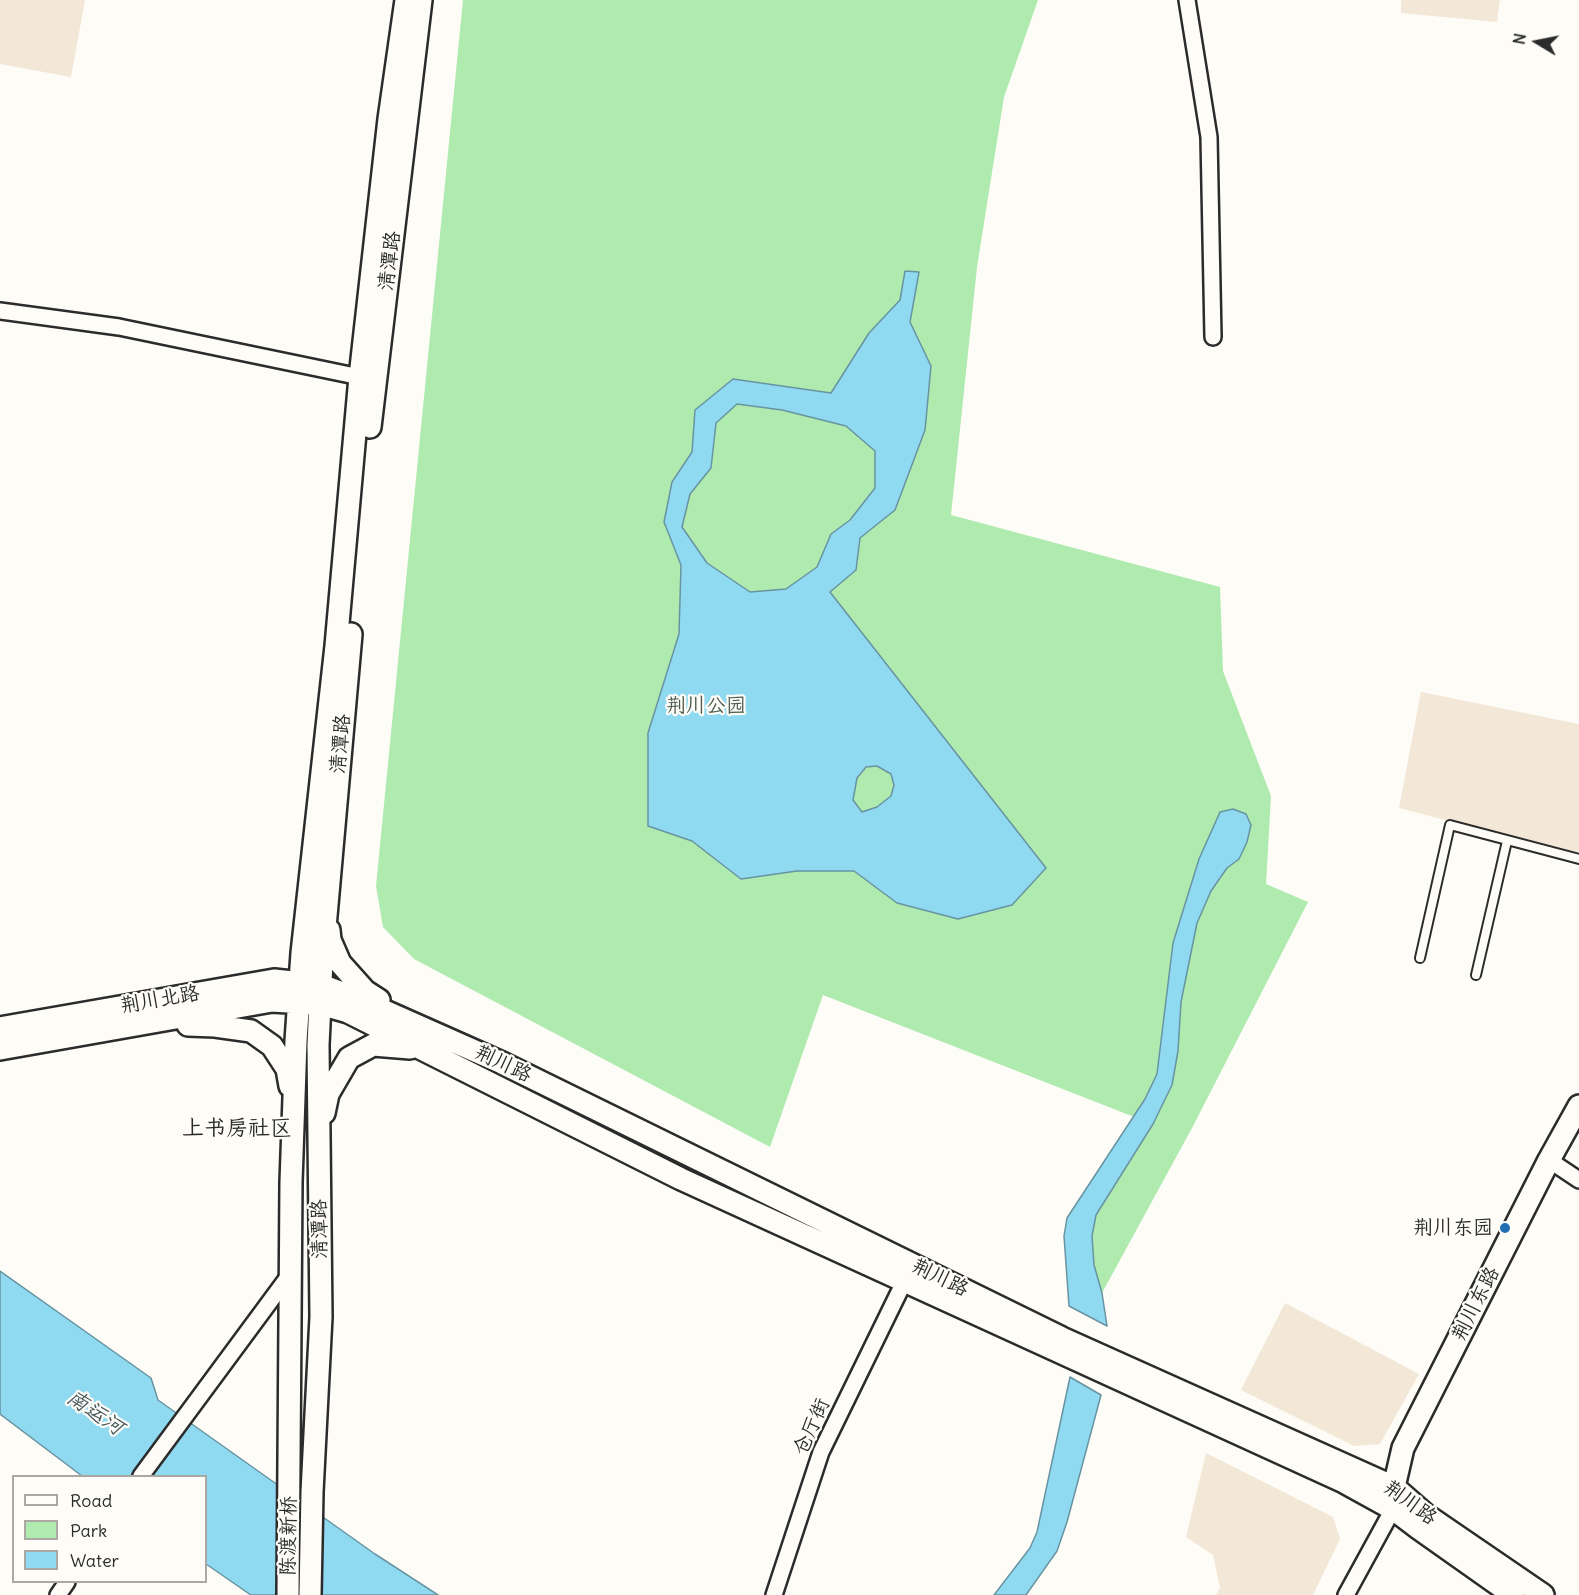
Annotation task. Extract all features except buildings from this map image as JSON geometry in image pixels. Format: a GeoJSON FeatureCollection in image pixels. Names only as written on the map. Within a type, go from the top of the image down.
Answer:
{"type":"FeatureCollection","features":[{"type":"Feature","properties":{"kind":"main road","name":"清潭路"},"geometry":{"type":"LineString","coordinates":[[290,1476],[294,1103],[299,991],[336,646],[360,377],[389,119],[406,0]]}},
{"type":"Feature","properties":{"kind":"main road","name":"清潭路"},"geometry":{"type":"LineString","coordinates":[[312,1492],[321,1317],[318,1045],[320,994],[370,420],[421,0]]}},
{"type":"Feature","properties":{"kind":"main road"},"geometry":{"type":"LineString","coordinates":[[327,911],[330,940],[340,963],[365,992],[430,1042]]}},
{"type":"Feature","properties":{"kind":"main road","name":"荆川北路"},"geometry":{"type":"LineString","coordinates":[[0,1028],[274,980],[299,991],[320,994]]}},
{"type":"Feature","properties":{"kind":"main road","name":"荆川北路"},"geometry":{"type":"LineString","coordinates":[[0,1049],[272,1001],[299,991]]}},
{"type":"Feature","properties":{"kind":"main road","name":"荆川路"},"geometry":{"type":"LineString","coordinates":[[320,994],[351,996],[430,1042],[681,1179],[1344,1482],[1393,1509],[1513,1595]]}},
{"type":"Feature","properties":{"kind":"main road"},"geometry":{"type":"LineString","coordinates":[[145,1023],[215,1026],[251,1031],[272,1046],[286,1069],[294,1103]]}},
{"type":"Feature","properties":{"kind":"main road"},"geometry":{"type":"LineString","coordinates":[[319,1137],[328,1094],[349,1058],[373,1045],[397,1046],[430,1042]]}},
{"type":"Feature","properties":{"kind":"main road","name":"荆川路"},"geometry":{"type":"LineString","coordinates":[[430,1042],[502,1063],[1062,1338],[1394,1487],[1426,1515],[1543,1595]]}},
{"type":"Feature","properties":{"kind":"main road","name":"荆川东路"},"geometry":{"type":"LineString","coordinates":[[1393,1509],[1394,1487],[1402,1448],[1549,1160],[1579,1106]]}},
{"type":"Feature","properties":{"kind":"main road","name":"陈渡新桥"},"geometry":{"type":"LineString","coordinates":[[288,1595],[290,1476]]}},
{"type":"Feature","properties":{"kind":"main road","name":"陈渡新桥"},"geometry":{"type":"LineString","coordinates":[[310,1595],[312,1492]]}},
{"type":"Feature","properties":{"kind":"street"},"geometry":{"type":"LineString","coordinates":[[1187,0],[1209,137],[1213,337]]}},
{"type":"Feature","properties":{"kind":"street"},"geometry":{"type":"LineString","coordinates":[[0,311],[119,327],[360,377]]}},
{"type":"Feature","properties":{"kind":"street"},"geometry":{"type":"LineString","coordinates":[[1549,1160],[1579,1179]]}},
{"type":"Feature","properties":{"kind":"street"},"geometry":{"type":"LineString","coordinates":[[142,1475],[291,1273]]}},
{"type":"Feature","properties":{"kind":"street","name":"仓厅街"},"geometry":{"type":"LineString","coordinates":[[774,1595],[821,1452],[904,1282]]}},
{"type":"Feature","properties":{"kind":"street"},"geometry":{"type":"LineString","coordinates":[[1346,1595],[1393,1509]]}},
{"type":"Feature","properties":{"kind":"lane"},"geometry":{"type":"LineString","coordinates":[[1420,958],[1450,825],[1579,859]]}},
{"type":"Feature","properties":{"kind":"lane"},"geometry":{"type":"LineString","coordinates":[[1476,975],[1507,841]]}},
{"type":"Feature","properties":{"kind":"shaded area"},"geometry":{"type":"Polygon","coordinates":[[[0,0],[85,0],[71,77],[0,64],[0,0]]]}},
{"type":"Feature","properties":{"kind":"shaded area"},"geometry":{"type":"Polygon","coordinates":[[[1401,0],[1500,0],[1497,22],[1401,13],[1401,0]]]}},
{"type":"Feature","properties":{"kind":"shaded area"},"geometry":{"type":"Polygon","coordinates":[[[1421,692],[1579,724],[1579,852],[1553,848],[1399,808],[1421,692]]]}},
{"type":"Feature","properties":{"kind":"shaded area"},"geometry":{"type":"Polygon","coordinates":[[[1285,1303],[1419,1374],[1380,1444],[1354,1446],[1241,1390],[1285,1303]]]}},
{"type":"Feature","properties":{"kind":"shaded area"},"geometry":{"type":"Polygon","coordinates":[[[1206,1453],[1333,1517],[1340,1539],[1313,1595],[1216,1595],[1220,1588],[1213,1555],[1186,1537],[1206,1453]]]}},
{"type":"Feature","properties":{"kind":"green space","name":"荆川公园"},"geometry":{"type":"Polygon","coordinates":[[[463,0],[1038,0],[1004,97],[977,267],[951,515],[1220,587],[1223,671],[1271,796],[1266,884],[1308,902],[1192,1128],[1102,1293],[1094,1265],[1092,1236],[1096,1215],[1152,1124],[823,995],[770,1147],[414,959],[383,927],[376,886],[463,0]]]}},
{"type":"Feature","properties":{"kind":"water"},"geometry":{"type":"Polygon","coordinates":[[[905,271],[919,272],[910,322],[931,366],[925,430],[895,510],[860,538],[856,570],[830,592],[1046,868],[1012,905],[958,919],[897,903],[854,871],[797,871],[741,879],[692,841],[648,826],[648,733],[679,634],[681,565],[664,522],[672,482],[692,452],[695,410],[733,379],[831,393],[869,333],[900,300],[905,271]],[[737,404],[716,423],[711,468],[690,494],[682,527],[707,563],[750,592],[786,589],[817,567],[831,534],[850,520],[875,488],[875,451],[846,426],[782,410],[737,404]],[[877,766],[866,767],[857,778],[853,800],[862,812],[877,807],[891,796],[894,785],[891,774],[877,766]]]}},
{"type":"Feature","properties":{"kind":"water"},"geometry":{"type":"Polygon","coordinates":[[[1233,809],[1246,814],[1251,825],[1247,842],[1239,859],[1227,868],[1211,891],[1197,923],[1181,1002],[1178,1051],[1172,1085],[1153,1124],[1096,1215],[1092,1236],[1094,1265],[1102,1293],[1107,1326],[1069,1306],[1064,1236],[1067,1218],[1145,1099],[1157,1074],[1173,943],[1199,859],[1220,812],[1233,809]]]}},
{"type":"Feature","properties":{"kind":"water","name":"南运河"},"geometry":{"type":"Polygon","coordinates":[[[0,1271],[151,1378],[158,1400],[375,1554],[438,1595],[251,1595],[207,1565],[207,1475],[81,1475],[0,1414],[0,1271]]]}},
{"type":"Feature","properties":{"kind":"water"},"geometry":{"type":"Polygon","coordinates":[[[1070,1377],[1101,1395],[1057,1551],[1026,1595],[994,1595],[1030,1548],[1037,1532],[1070,1377]]]}},
{"type":"Feature","properties":{"kind":"place","name":"荆川东园"},"geometry":{"type":"Point","coordinates":[1505,1228]}},
{"type":"Feature","properties":{"kind":"district","name":"上书房社区"},"geometry":{"type":"Point","coordinates":[237,1129]}}]}
